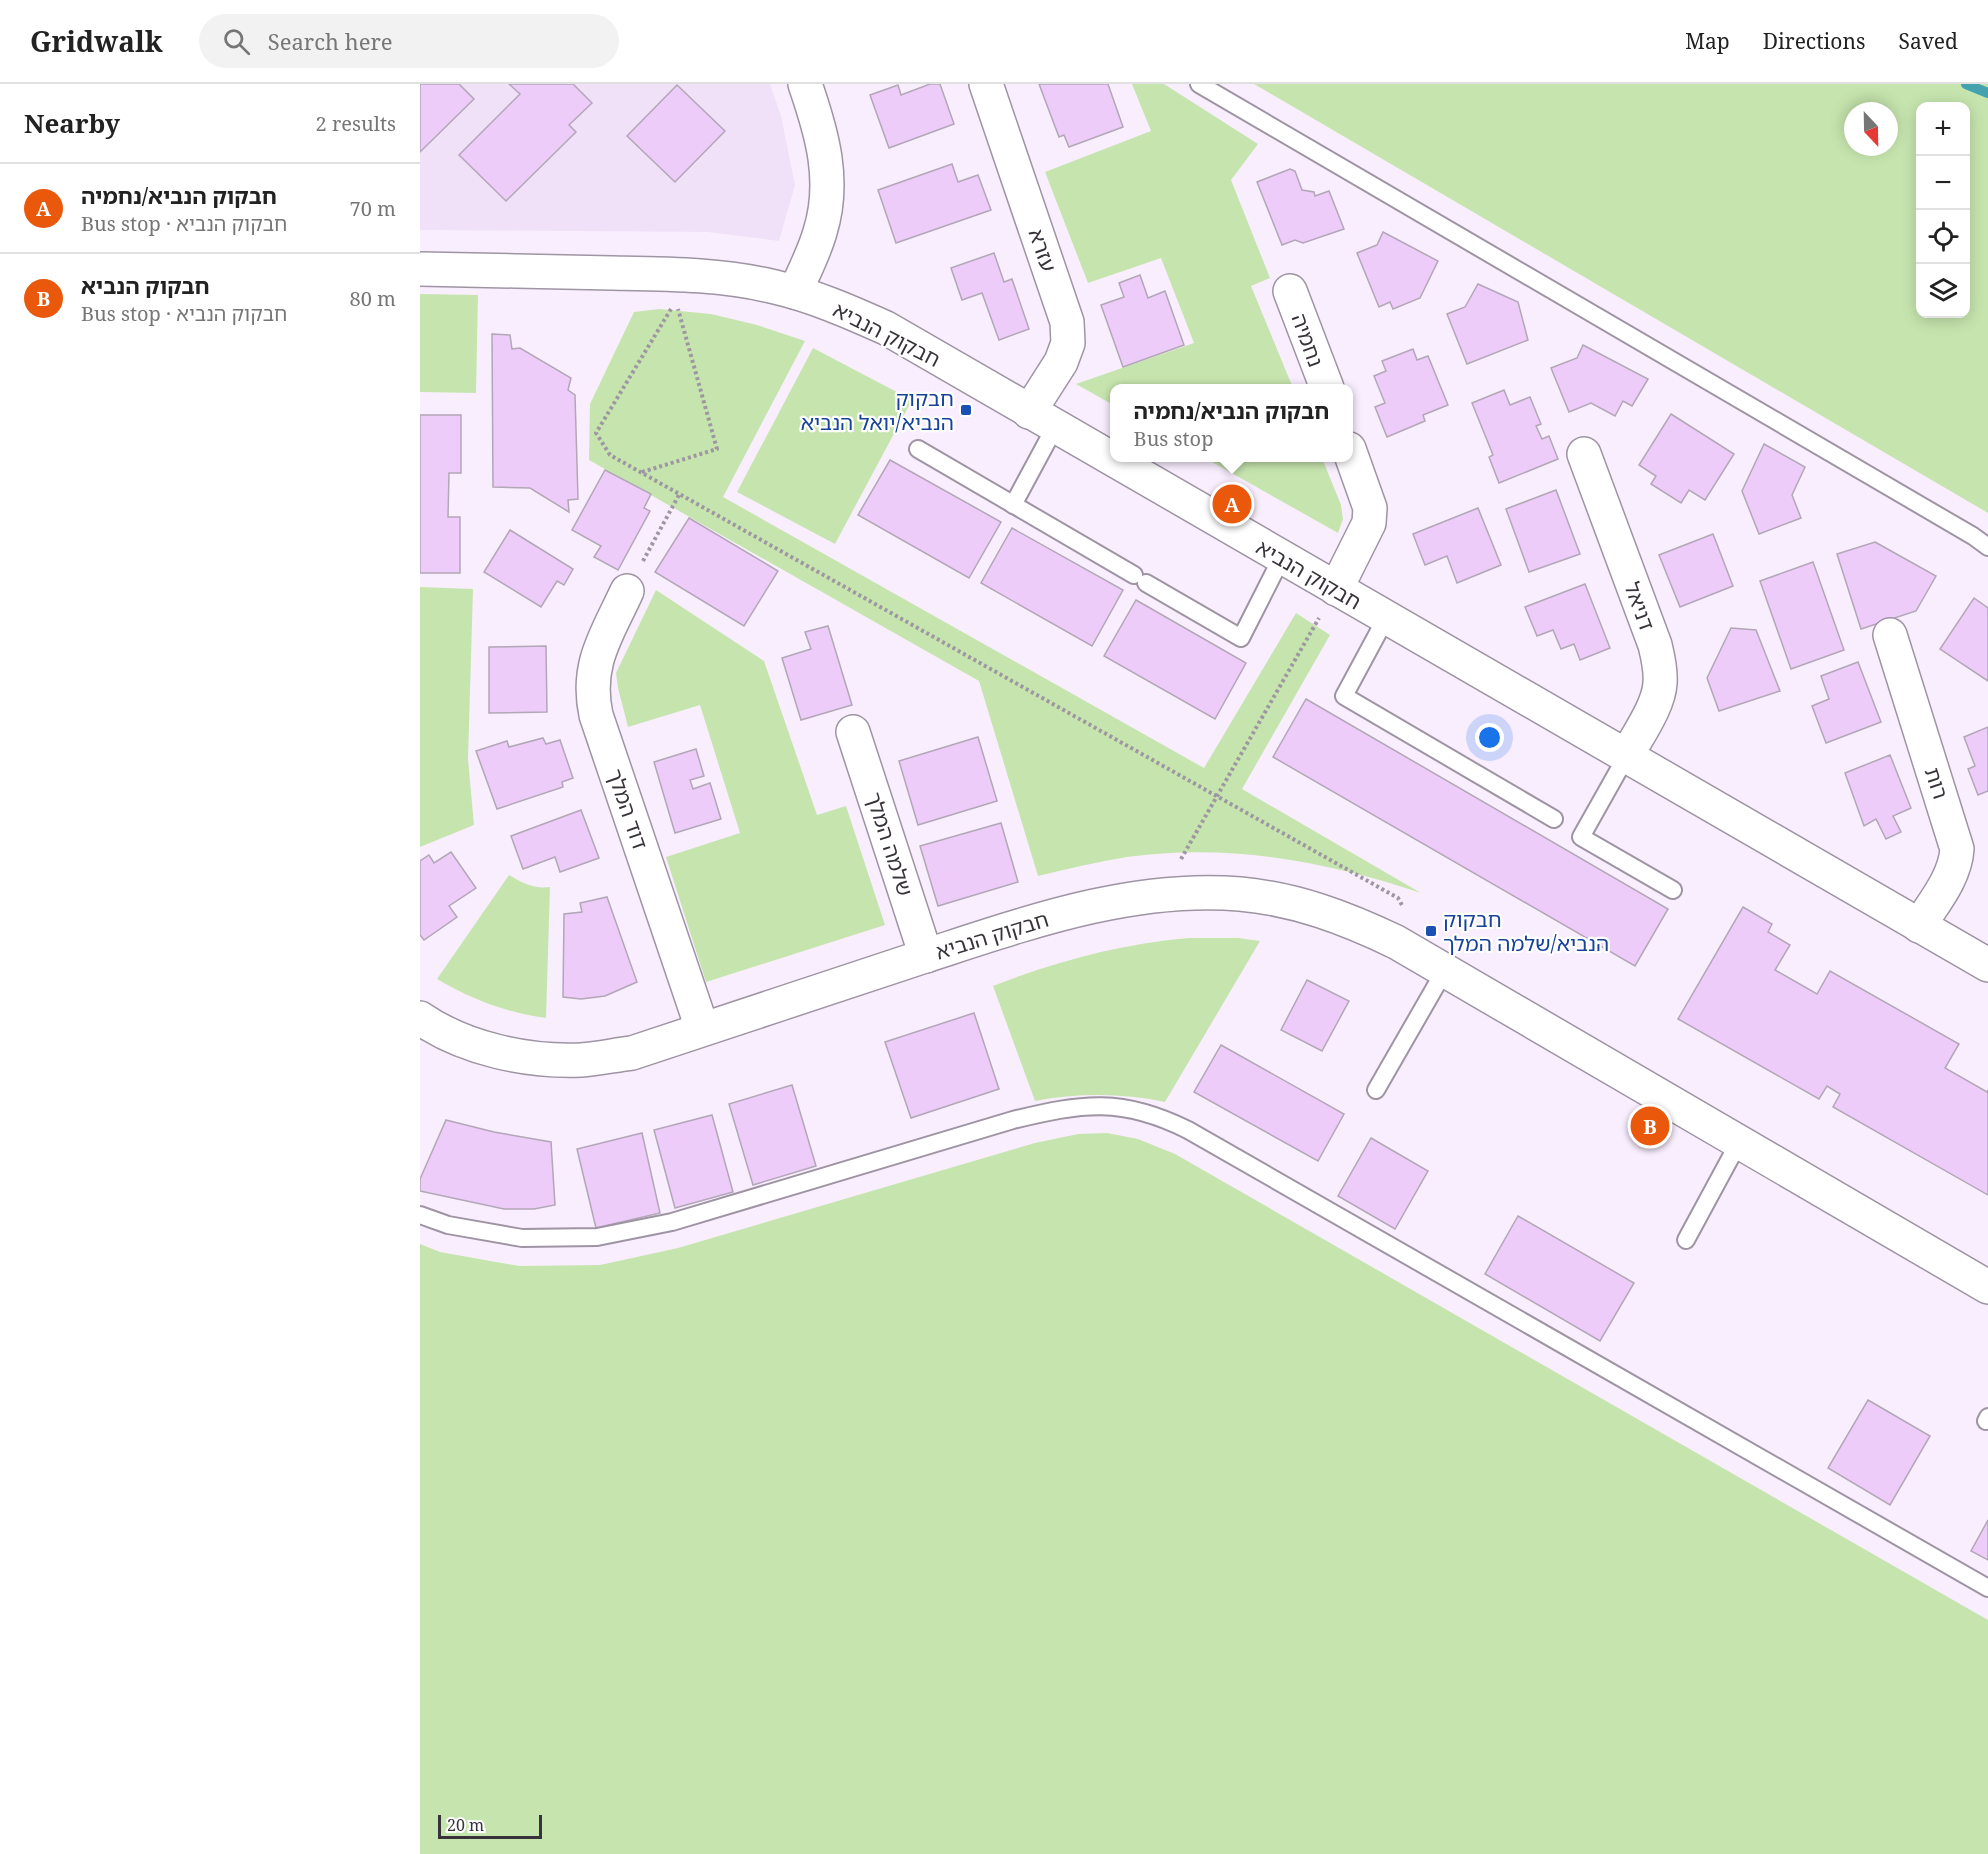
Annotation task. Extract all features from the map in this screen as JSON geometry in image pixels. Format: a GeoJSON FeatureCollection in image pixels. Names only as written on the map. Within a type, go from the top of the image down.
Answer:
{"type":"FeatureCollection","features":[{"type":"Feature","properties":{"kind":"street"},"geometry":{"type":"LineString","coordinates":[[795,292],[821,230],[828,187],[823,141],[805,84]]}},
{"type":"Feature","properties":{"kind":"street","name":"עזרא"},"geometry":{"type":"LineString","coordinates":[[986,84],[1067,322],[1068,343],[1042,419]]}},
{"type":"Feature","properties":{"kind":"street","name":"חבקוק הנביא"},"geometry":{"type":"LineString","coordinates":[[420,269],[692,276],[749,282],[795,292],[886,328],[1110,458]]}},
{"type":"Feature","properties":{"kind":"street","name":"נחמיה"},"geometry":{"type":"LineString","coordinates":[[1290,291],[1325,384]]}},
{"type":"Feature","properties":{"kind":"street","name":"דניאל"},"geometry":{"type":"LineString","coordinates":[[1584,454],[1655,645],[1659,663],[1658,697],[1626,757]]}},
{"type":"Feature","properties":{"kind":"street"},"geometry":{"type":"LineString","coordinates":[[1336,589],[1369,523],[1370,508],[1353,460]]}},
{"type":"Feature","properties":{"kind":"street","name":"חבקוק הנביא"},"geometry":{"type":"LineString","coordinates":[[1116,462],[1988,965]]}},
{"type":"Feature","properties":{"kind":"street","name":"דוד המלך"},"geometry":{"type":"LineString","coordinates":[[627,591],[595,660],[592,696],[596,715],[702,1028]]}},
{"type":"Feature","properties":{"kind":"street","name":"רות"},"geometry":{"type":"LineString","coordinates":[[1890,635],[1957,849],[1956,863],[1951,876],[1919,926]]}},
{"type":"Feature","properties":{"kind":"street","name":"שלמה המלך"},"geometry":{"type":"LineString","coordinates":[[853,732],[926,956]]}},
{"type":"Feature","properties":{"kind":"street","name":"חבקוק הנביא"},"geometry":{"type":"LineString","coordinates":[[420,1018],[431,1026],[479,1046],[530,1058],[581,1060],[632,1053],[702,1028],[1049,917],[1121,901],[1159,896],[1201,893],[1240,894],[1279,899],[1317,909],[1386,937],[1988,1287]]}},
{"type":"Feature","properties":{"kind":"lane"},"geometry":{"type":"LineString","coordinates":[[1199,84],[1988,547]]}},
{"type":"Feature","properties":{"kind":"lane"},"geometry":{"type":"LineString","coordinates":[[1013,505],[1042,419]]}},
{"type":"Feature","properties":{"kind":"lane"},"geometry":{"type":"LineString","coordinates":[[918,449],[1241,638],[1282,558]]}},
{"type":"Feature","properties":{"kind":"lane"},"geometry":{"type":"LineString","coordinates":[[1386,618],[1344,696],[1554,819]]}},
{"type":"Feature","properties":{"kind":"lane"},"geometry":{"type":"LineString","coordinates":[[1626,757],[1581,837],[1673,890]]}},
{"type":"Feature","properties":{"kind":"lane"},"geometry":{"type":"LineString","coordinates":[[1376,1090],[1445,970]]}},
{"type":"Feature","properties":{"kind":"lane"},"geometry":{"type":"LineString","coordinates":[[420,1215],[448,1225],[522,1238],[597,1237],[672,1222],[1044,1112],[1092,1105],[1137,1110],[1167,1119],[1188,1130],[1988,1588]]}},
{"type":"Feature","properties":{"kind":"lane"},"geometry":{"type":"LineString","coordinates":[[1686,1240],[1740,1142]]}},
{"type":"Feature","properties":{"kind":"path"},"geometry":{"type":"LineString","coordinates":[[641,472],[717,449],[676,302],[596,433],[610,454],[641,472],[1398,898],[1409,916]]}},
{"type":"Feature","properties":{"kind":"path"},"geometry":{"type":"LineString","coordinates":[[627,591],[680,493]]}},
{"type":"Feature","properties":{"kind":"path"},"geometry":{"type":"LineString","coordinates":[[1159,896],[1336,589]]}},
{"type":"Feature","properties":{"kind":"shaded area"},"geometry":{"type":"Polygon","coordinates":[[[420,84],[770,84],[781,116],[795,185],[779,241],[708,232],[420,230],[420,84]]]}},
{"type":"Feature","properties":{"kind":"green space"},"geometry":{"type":"Polygon","coordinates":[[[1132,84],[1164,84],[1258,144],[1231,180],[1270,278],[1251,286],[1291,384],[1110,384],[1110,403],[1076,384],[1194,343],[1161,258],[1088,283],[1045,172],[1151,131],[1132,84]]]}},
{"type":"Feature","properties":{"kind":"green space"},"geometry":{"type":"Polygon","coordinates":[[[1254,84],[1988,84],[1988,513],[1254,84]]]}},
{"type":"Feature","properties":{"kind":"green space"},"geometry":{"type":"Polygon","coordinates":[[[420,294],[478,295],[476,393],[420,392],[420,294]]]}},
{"type":"Feature","properties":{"kind":"green space"},"geometry":{"type":"Polygon","coordinates":[[[659,309],[711,314],[757,325],[805,341],[723,497],[1204,768],[1296,613],[1330,635],[1242,789],[1421,893],[1313,864],[1239,854],[1202,852],[1127,857],[1038,876],[979,681],[589,460],[590,404],[634,312],[659,309]]]}},
{"type":"Feature","properties":{"kind":"green space"},"geometry":{"type":"Polygon","coordinates":[[[813,348],[912,400],[835,544],[737,492],[813,348]]]}},
{"type":"Feature","properties":{"kind":"green space"},"geometry":{"type":"Polygon","coordinates":[[[1212,462],[1324,462],[1341,505],[1343,519],[1338,533],[1212,462]]]}},
{"type":"Feature","properties":{"kind":"green space"},"geometry":{"type":"Polygon","coordinates":[[[420,587],[473,589],[468,759],[474,825],[420,847],[420,587]]]}},
{"type":"Feature","properties":{"kind":"green space"},"geometry":{"type":"Polygon","coordinates":[[[656,590],[764,661],[817,815],[846,806],[885,925],[706,982],[666,857],[740,833],[700,705],[628,727],[616,673],[656,590]]]}},
{"type":"Feature","properties":{"kind":"green space"},"geometry":{"type":"Polygon","coordinates":[[[509,875],[528,885],[550,887],[546,1018],[517,1013],[490,1004],[437,979],[509,875]]]}},
{"type":"Feature","properties":{"kind":"green space"},"geometry":{"type":"Polygon","coordinates":[[[1189,938],[1238,938],[1260,941],[1165,1102],[1100,1095],[1035,1101],[993,986],[1089,955],[1189,938]]]}},
{"type":"Feature","properties":{"kind":"green space"},"geometry":{"type":"Polygon","coordinates":[[[1107,1133],[1138,1139],[1175,1154],[1988,1620],[1988,1854],[420,1854],[420,1244],[440,1252],[519,1266],[600,1265],[678,1248],[1035,1143],[1078,1134],[1107,1133]]]}},
{"type":"Feature","properties":{"kind":"building"},"geometry":{"type":"Polygon","coordinates":[[[420,84],[459,84],[474,99],[420,152],[420,84]]]}},
{"type":"Feature","properties":{"kind":"building"},"geometry":{"type":"Polygon","coordinates":[[[509,84],[573,84],[592,103],[569,125],[576,132],[506,201],[459,155],[520,94],[509,84]]]}},
{"type":"Feature","properties":{"kind":"building"},"geometry":{"type":"Polygon","coordinates":[[[930,84],[940,84],[954,124],[889,148],[870,95],[898,85],[901,95],[930,84]]]}},
{"type":"Feature","properties":{"kind":"building"},"geometry":{"type":"Polygon","coordinates":[[[1039,84],[1108,84],[1123,127],[1069,147],[1064,135],[1059,137],[1039,84]]]}},
{"type":"Feature","properties":{"kind":"building"},"geometry":{"type":"Polygon","coordinates":[[[677,85],[725,131],[675,182],[627,136],[677,85]]]}},
{"type":"Feature","properties":{"kind":"building"},"geometry":{"type":"Polygon","coordinates":[[[952,164],[958,182],[978,175],[991,210],[896,243],[878,190],[952,164]]]}},
{"type":"Feature","properties":{"kind":"building"},"geometry":{"type":"Polygon","coordinates":[[[1290,169],[1295,171],[1302,190],[1314,192],[1315,196],[1329,191],[1344,229],[1303,243],[1295,240],[1282,245],[1257,182],[1290,169]]]}},
{"type":"Feature","properties":{"kind":"building"},"geometry":{"type":"Polygon","coordinates":[[[1383,232],[1438,261],[1420,298],[1393,309],[1390,302],[1379,307],[1357,253],[1377,245],[1383,232]]]}},
{"type":"Feature","properties":{"kind":"building"},"geometry":{"type":"Polygon","coordinates":[[[994,253],[1004,282],[1012,279],[1029,329],[999,340],[982,293],[962,300],[951,268],[994,253]]]}},
{"type":"Feature","properties":{"kind":"building"},"geometry":{"type":"Polygon","coordinates":[[[1140,275],[1148,298],[1165,291],[1184,345],[1123,367],[1101,305],[1124,297],[1119,283],[1140,275]]]}},
{"type":"Feature","properties":{"kind":"building"},"geometry":{"type":"Polygon","coordinates":[[[1478,284],[1518,302],[1528,340],[1467,364],[1447,314],[1465,307],[1478,284]]]}},
{"type":"Feature","properties":{"kind":"building"},"geometry":{"type":"Polygon","coordinates":[[[492,334],[510,335],[512,349],[520,348],[571,378],[568,390],[575,395],[578,499],[568,500],[569,512],[530,488],[493,487],[492,334]]]}},
{"type":"Feature","properties":{"kind":"building"},"geometry":{"type":"Polygon","coordinates":[[[1583,345],[1648,379],[1632,406],[1623,401],[1615,416],[1591,403],[1569,412],[1551,368],[1577,358],[1583,345]]]}},
{"type":"Feature","properties":{"kind":"building"},"geometry":{"type":"Polygon","coordinates":[[[1413,349],[1417,360],[1428,356],[1448,405],[1423,415],[1425,421],[1387,437],[1375,407],[1385,403],[1374,376],[1386,371],[1382,361],[1413,349]]]}},
{"type":"Feature","properties":{"kind":"building"},"geometry":{"type":"Polygon","coordinates":[[[1504,390],[1510,405],[1530,397],[1541,424],[1536,426],[1542,439],[1549,436],[1558,459],[1499,483],[1489,457],[1493,455],[1472,403],[1504,390]]]}},
{"type":"Feature","properties":{"kind":"building"},"geometry":{"type":"Polygon","coordinates":[[[1671,414],[1734,454],[1705,500],[1689,490],[1681,503],[1651,484],[1656,476],[1639,465],[1671,414]]]}},
{"type":"Feature","properties":{"kind":"building"},"geometry":{"type":"Polygon","coordinates":[[[420,415],[461,415],[461,473],[449,473],[448,517],[460,517],[460,573],[420,573],[420,415]]]}},
{"type":"Feature","properties":{"kind":"building"},"geometry":{"type":"Polygon","coordinates":[[[1764,444],[1805,467],[1792,495],[1801,518],[1759,534],[1742,491],[1764,444]]]}},
{"type":"Feature","properties":{"kind":"building"},"geometry":{"type":"Polygon","coordinates":[[[890,460],[1001,522],[969,578],[858,515],[890,460]]]}},
{"type":"Feature","properties":{"kind":"building"},"geometry":{"type":"Polygon","coordinates":[[[605,470],[651,494],[644,508],[650,511],[618,570],[594,557],[601,546],[572,530],[605,470]]]}},
{"type":"Feature","properties":{"kind":"building"},"geometry":{"type":"Polygon","coordinates":[[[1556,490],[1580,554],[1529,572],[1506,509],[1556,490]]]}},
{"type":"Feature","properties":{"kind":"building"},"geometry":{"type":"Polygon","coordinates":[[[1478,508],[1501,565],[1457,583],[1447,556],[1425,565],[1413,534],[1478,508]]]}},
{"type":"Feature","properties":{"kind":"building"},"geometry":{"type":"Polygon","coordinates":[[[689,518],[778,571],[744,626],[655,572],[689,518]]]}},
{"type":"Feature","properties":{"kind":"building"},"geometry":{"type":"Polygon","coordinates":[[[1012,528],[1123,590],[1092,646],[981,583],[1012,528]]]}},
{"type":"Feature","properties":{"kind":"building"},"geometry":{"type":"Polygon","coordinates":[[[510,530],[573,569],[564,585],[557,581],[541,607],[484,572],[510,530]]]}},
{"type":"Feature","properties":{"kind":"building"},"geometry":{"type":"Polygon","coordinates":[[[1713,534],[1733,586],[1680,607],[1659,555],[1713,534]]]}},
{"type":"Feature","properties":{"kind":"building"},"geometry":{"type":"Polygon","coordinates":[[[1875,542],[1936,576],[1916,611],[1861,629],[1837,554],[1875,542]]]}},
{"type":"Feature","properties":{"kind":"building"},"geometry":{"type":"Polygon","coordinates":[[[1813,562],[1844,650],[1791,669],[1760,581],[1813,562]]]}},
{"type":"Feature","properties":{"kind":"building"},"geometry":{"type":"Polygon","coordinates":[[[1585,584],[1610,648],[1580,660],[1574,644],[1561,649],[1553,630],[1537,636],[1525,607],[1585,584]]]}},
{"type":"Feature","properties":{"kind":"building"},"geometry":{"type":"Polygon","coordinates":[[[1974,598],[1988,608],[1988,681],[1940,649],[1974,598]]]}},
{"type":"Feature","properties":{"kind":"building"},"geometry":{"type":"Polygon","coordinates":[[[1136,600],[1246,663],[1215,719],[1104,656],[1136,600]]]}},
{"type":"Feature","properties":{"kind":"building"},"geometry":{"type":"Polygon","coordinates":[[[828,626],[852,705],[801,720],[782,658],[811,649],[805,632],[828,626]]]}},
{"type":"Feature","properties":{"kind":"building"},"geometry":{"type":"Polygon","coordinates":[[[1731,628],[1756,630],[1780,691],[1719,711],[1707,678],[1731,628]]]}},
{"type":"Feature","properties":{"kind":"building"},"geometry":{"type":"Polygon","coordinates":[[[546,646],[547,712],[489,713],[489,647],[546,646]]]}},
{"type":"Feature","properties":{"kind":"building"},"geometry":{"type":"Polygon","coordinates":[[[1858,662],[1881,722],[1826,743],[1812,706],[1829,699],[1821,676],[1858,662]]]}},
{"type":"Feature","properties":{"kind":"building"},"geometry":{"type":"Polygon","coordinates":[[[1306,699],[1668,909],[1635,966],[1273,757],[1306,699]]]}},
{"type":"Feature","properties":{"kind":"building"},"geometry":{"type":"Polygon","coordinates":[[[1988,727],[1988,791],[1978,795],[1968,769],[1975,766],[1964,737],[1988,727]]]}},
{"type":"Feature","properties":{"kind":"building"},"geometry":{"type":"Polygon","coordinates":[[[978,737],[997,801],[918,825],[899,761],[978,737]]]}},
{"type":"Feature","properties":{"kind":"building"},"geometry":{"type":"Polygon","coordinates":[[[543,738],[546,744],[560,740],[573,778],[562,782],[563,787],[497,809],[476,751],[507,741],[509,747],[543,738]]]}},
{"type":"Feature","properties":{"kind":"building"},"geometry":{"type":"Polygon","coordinates":[[[696,749],[704,776],[690,780],[693,789],[710,783],[721,819],[675,833],[654,762],[696,749]]]}},
{"type":"Feature","properties":{"kind":"building"},"geometry":{"type":"Polygon","coordinates":[[[1890,755],[1911,808],[1893,816],[1901,832],[1886,839],[1876,819],[1864,826],[1845,773],[1890,755]]]}},
{"type":"Feature","properties":{"kind":"building"},"geometry":{"type":"Polygon","coordinates":[[[581,810],[599,858],[560,872],[555,857],[523,869],[511,836],[581,810]]]}},
{"type":"Feature","properties":{"kind":"building"},"geometry":{"type":"Polygon","coordinates":[[[1001,823],[1018,882],[938,906],[920,846],[1001,823]]]}},
{"type":"Feature","properties":{"kind":"building"},"geometry":{"type":"Polygon","coordinates":[[[451,852],[476,888],[449,906],[457,917],[424,940],[420,935],[420,861],[429,855],[434,863],[451,852]]]}},
{"type":"Feature","properties":{"kind":"building"},"geometry":{"type":"Polygon","coordinates":[[[607,897],[637,982],[605,996],[581,999],[563,997],[564,914],[582,912],[580,903],[607,897]]]}},
{"type":"Feature","properties":{"kind":"building"},"geometry":{"type":"Polygon","coordinates":[[[1743,907],[1772,924],[1768,932],[1790,945],[1775,970],[1817,994],[1830,971],[1959,1044],[1945,1068],[1987,1092],[1988,1090],[1988,1195],[1833,1107],[1840,1094],[1827,1086],[1819,1099],[1678,1019],[1743,907]]]}},
{"type":"Feature","properties":{"kind":"building"},"geometry":{"type":"Polygon","coordinates":[[[1307,980],[1349,1001],[1322,1051],[1281,1030],[1307,980]]]}},
{"type":"Feature","properties":{"kind":"building"},"geometry":{"type":"Polygon","coordinates":[[[974,1013],[999,1089],[911,1118],[885,1042],[974,1013]]]}},
{"type":"Feature","properties":{"kind":"building"},"geometry":{"type":"Polygon","coordinates":[[[1221,1045],[1344,1114],[1318,1161],[1194,1092],[1221,1045]]]}},
{"type":"Feature","properties":{"kind":"building"},"geometry":{"type":"Polygon","coordinates":[[[792,1085],[816,1166],[753,1185],[729,1104],[792,1085]]]}},
{"type":"Feature","properties":{"kind":"building"},"geometry":{"type":"Polygon","coordinates":[[[712,1115],[733,1192],[675,1208],[654,1130],[712,1115]]]}},
{"type":"Feature","properties":{"kind":"building"},"geometry":{"type":"Polygon","coordinates":[[[446,1120],[494,1132],[551,1142],[555,1205],[534,1209],[504,1209],[420,1191],[420,1179],[446,1120]]]}},
{"type":"Feature","properties":{"kind":"building"},"geometry":{"type":"Polygon","coordinates":[[[642,1133],[660,1213],[596,1228],[577,1149],[642,1133]]]}},
{"type":"Feature","properties":{"kind":"building"},"geometry":{"type":"Polygon","coordinates":[[[1371,1138],[1428,1171],[1395,1229],[1338,1196],[1371,1138]]]}},
{"type":"Feature","properties":{"kind":"building"},"geometry":{"type":"Polygon","coordinates":[[[1518,1216],[1634,1283],[1600,1341],[1485,1274],[1518,1216]]]}},
{"type":"Feature","properties":{"kind":"building"},"geometry":{"type":"Polygon","coordinates":[[[1868,1400],[1930,1436],[1890,1505],[1828,1468],[1868,1400]]]}},
{"type":"Feature","properties":{"kind":"building"},"geometry":{"type":"Polygon","coordinates":[[[1988,1520],[1988,1560],[1971,1551],[1988,1520]]]}},
{"type":"Feature","properties":{"kind":"waterway"},"geometry":{"type":"LineString","coordinates":[[1966,84],[1988,93]]}},
{"type":"Feature","properties":{"kind":"place","name":"חבקוק הנביא/יואל הנביא"},"geometry":{"type":"Point","coordinates":[966,410]}},
{"type":"Feature","properties":{"kind":"place","name":"חבקוק הנביא/נחמיה"},"geometry":{"type":"Point","coordinates":[1232,504]}},
{"type":"Feature","properties":{"kind":"place","name":"חבקוק הנביא/שלמה המלך"},"geometry":{"type":"Point","coordinates":[1431,931]}},
{"type":"Feature","properties":{"kind":"place","name":"חבקוק הנביא"},"geometry":{"type":"Point","coordinates":[1650,1126]}}]}
